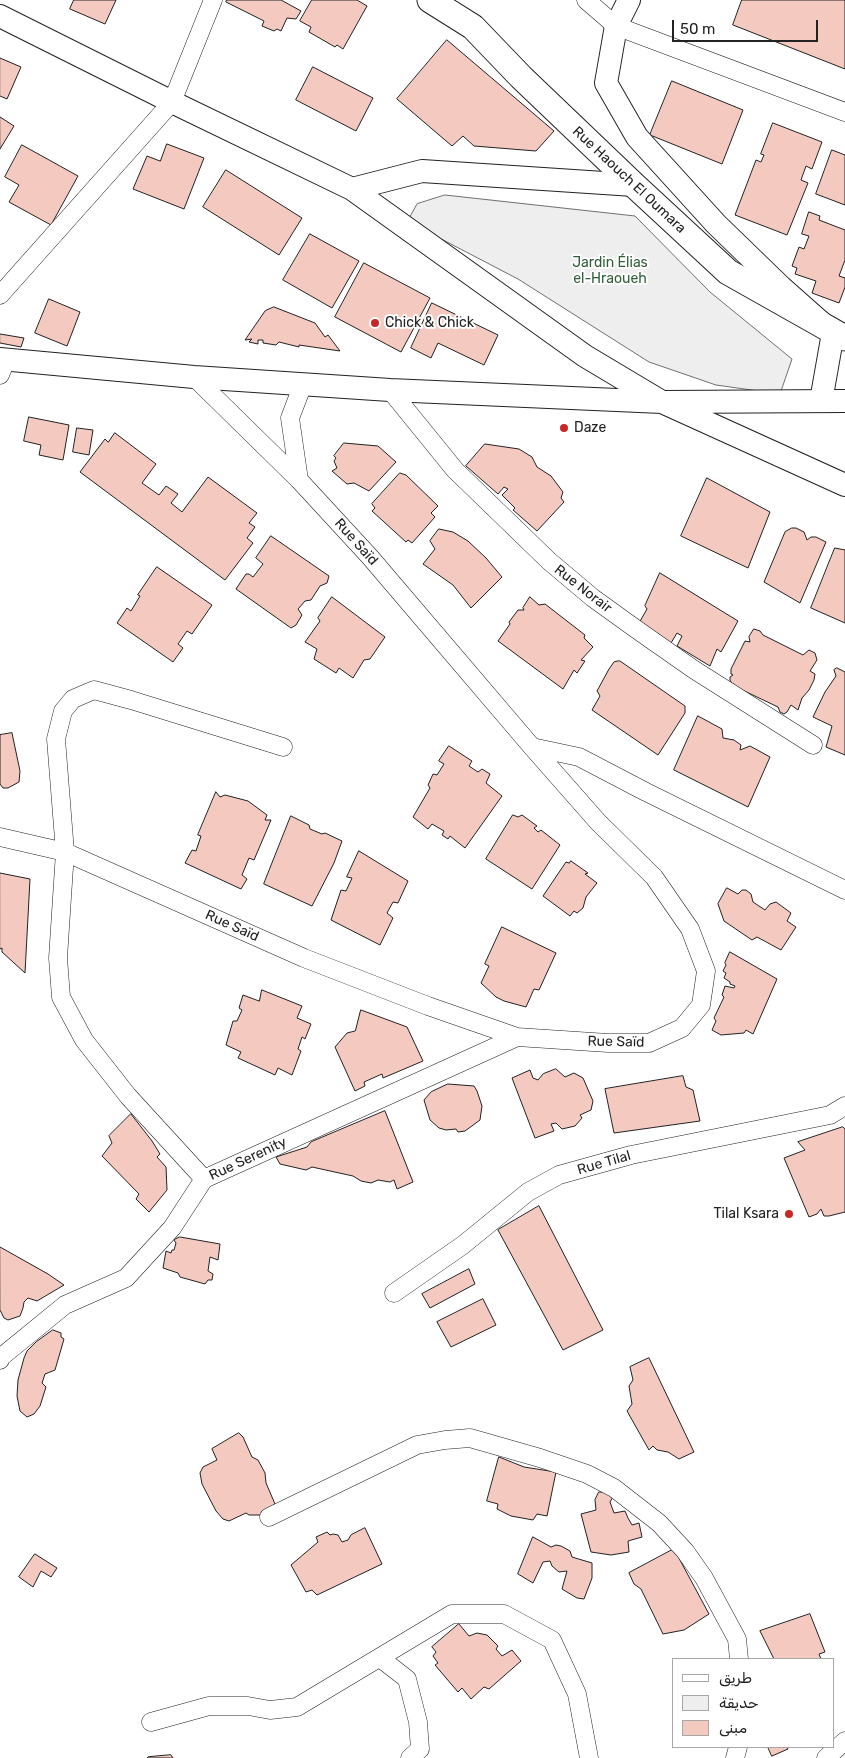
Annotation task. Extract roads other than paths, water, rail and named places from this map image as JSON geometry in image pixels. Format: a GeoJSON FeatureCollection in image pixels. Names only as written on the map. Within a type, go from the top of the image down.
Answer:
{"type":"FeatureCollection","features":[{"type":"Feature","properties":{"kind":"main road","name":"Rue Haouch El Oumara"},"geometry":{"type":"LineString","coordinates":[[430,0],[473,27],[521,77],[728,272],[839,335]]}},
{"type":"Feature","properties":{"kind":"street"},"geometry":{"type":"LineString","coordinates":[[0,295],[172,102],[213,0]]}},
{"type":"Feature","properties":{"kind":"street"},"geometry":{"type":"LineString","coordinates":[[586,0],[616,26],[845,112]]}},
{"type":"Feature","properties":{"kind":"street"},"geometry":{"type":"LineString","coordinates":[[629,0],[616,26],[606,83],[636,137],[716,224],[782,287],[839,335],[821,401]]}},
{"type":"Feature","properties":{"kind":"street"},"geometry":{"type":"LineString","coordinates":[[0,17],[352,190],[585,356],[662,402],[845,485]]}},
{"type":"Feature","properties":{"kind":"street"},"geometry":{"type":"LineString","coordinates":[[352,190],[422,172],[634,185]]}},
{"type":"Feature","properties":{"kind":"street"},"geometry":{"type":"LineString","coordinates":[[2,365],[390,390],[662,402],[845,400]]}},
{"type":"Feature","properties":{"kind":"street","name":"Rue Saïd"},"geometry":{"type":"LineString","coordinates":[[0,837],[65,852],[304,958],[428,1006],[517,1037],[608,1043],[649,1043],[682,1028],[701,1005],[706,970],[690,930],[654,877],[598,822],[532,748],[370,558],[299,480],[194,377]]}},
{"type":"Feature","properties":{"kind":"street"},"geometry":{"type":"LineString","coordinates":[[299,480],[290,418],[303,384]]}},
{"type":"Feature","properties":{"kind":"street","name":"Rue Norair"},"geometry":{"type":"LineString","coordinates":[[390,390],[456,470],[556,568],[636,629],[813,745]]}},
{"type":"Feature","properties":{"kind":"street"},"geometry":{"type":"LineString","coordinates":[[204,1179],[128,1096],[84,1040],[61,997],[58,958],[65,852],[56,739],[62,711],[73,698],[94,690],[283,747]]}},
{"type":"Feature","properties":{"kind":"street"},"geometry":{"type":"LineString","coordinates":[[532,748],[579,757],[845,890]]}},
{"type":"Feature","properties":{"kind":"street","name":"Rue Serenity"},"geometry":{"type":"LineString","coordinates":[[0,1358],[65,1305],[126,1278],[172,1228],[204,1179],[517,1037]]}},
{"type":"Feature","properties":{"kind":"street","name":"Rue Tilal"},"geometry":{"type":"LineString","coordinates":[[394,1293],[463,1245],[528,1192],[559,1176],[631,1155],[830,1115],[845,1106]]}},
{"type":"Feature","properties":{"kind":"street"},"geometry":{"type":"LineString","coordinates":[[269,1517],[417,1445],[470,1438],[540,1458],[587,1474],[614,1488],[659,1523],[685,1551],[704,1578],[737,1639],[739,1658]]}},
{"type":"Feature","properties":{"kind":"street"},"geometry":{"type":"LineString","coordinates":[[151,1722],[209,1706],[248,1706],[270,1710],[297,1707],[452,1614],[504,1614],[552,1640],[577,1694],[589,1758]]}},
{"type":"Feature","properties":{"kind":"street"},"geometry":{"type":"LineString","coordinates":[[380,1658],[407,1679],[418,1722],[420,1749],[410,1758]]}},
{"type":"Feature","properties":{"kind":"street"},"geometry":{"type":"LineString","coordinates":[[826,1758],[845,1741]]}},
{"type":"Feature","properties":{"kind":"place","name":"Chick & Chick"},"geometry":{"type":"Point","coordinates":[375,323]}},
{"type":"Feature","properties":{"kind":"place","name":"Daze"},"geometry":{"type":"Point","coordinates":[564,428]}},
{"type":"Feature","properties":{"kind":"place","name":"Tilal Ksara"},"geometry":{"type":"Point","coordinates":[789,1214]}},
{"type":"Feature","properties":{"kind":"park label","name":"Jardin Élias el-Hraoueh"},"geometry":{"type":"Point","coordinates":[610,272]}}]}
